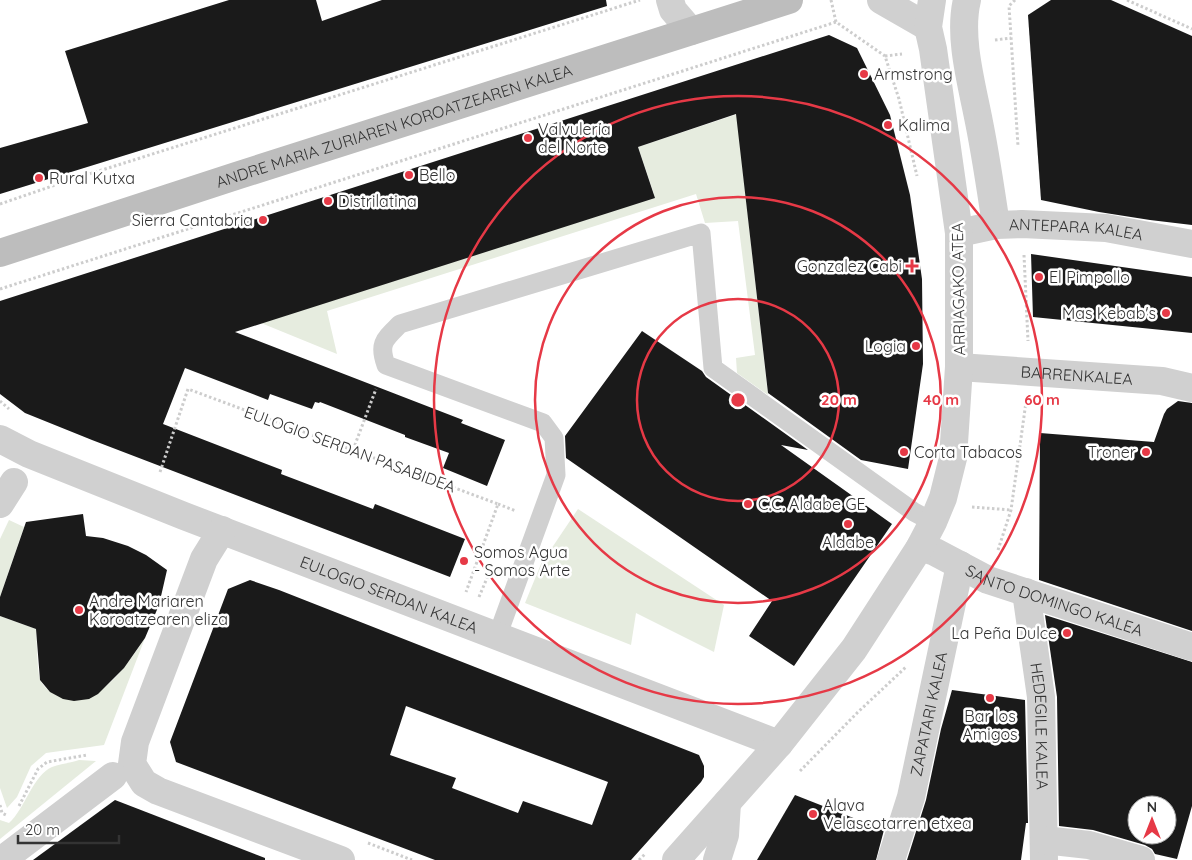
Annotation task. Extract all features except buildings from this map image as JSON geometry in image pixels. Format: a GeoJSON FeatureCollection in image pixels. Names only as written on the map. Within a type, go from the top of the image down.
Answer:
{"type":"FeatureCollection","features":[{"type":"Feature","properties":{"kind":"main road","name":"ANDRE MARIA ZURIAREN KOROATZEAREN KALEA"},"geometry":{"type":"LineString","coordinates":[[0,253],[789,0]]}},
{"type":"Feature","properties":{"kind":"street"},"geometry":{"type":"LineString","coordinates":[[670,0],[674,10],[691,31]]}},
{"type":"Feature","properties":{"kind":"street"},"geometry":{"type":"LineString","coordinates":[[881,0],[928,27]]}},
{"type":"Feature","properties":{"kind":"street","name":"ARRIAGAKO ATEA"},"geometry":{"type":"LineString","coordinates":[[676,860],[779,744],[854,648],[920,547],[934,522],[942,498],[953,458],[959,367],[959,233],[934,49],[928,27],[932,0]]}},
{"type":"Feature","properties":{"kind":"street"},"geometry":{"type":"LineString","coordinates":[[967,0],[964,18],[966,45],[996,225]]}},
{"type":"Feature","properties":{"kind":"street","name":"ANTEPARA KALEA"},"geometry":{"type":"LineString","coordinates":[[959,233],[996,225],[1022,224],[1106,228],[1192,244]]}},
{"type":"Feature","properties":{"kind":"street","name":"BARRENKALEA"},"geometry":{"type":"LineString","coordinates":[[959,367],[1162,381],[1192,388]]}},
{"type":"Feature","properties":{"kind":"street","name":"EULOGIO SERDAN KALEA"},"geometry":{"type":"LineString","coordinates":[[0,439],[29,454],[222,530],[779,744]]}},
{"type":"Feature","properties":{"kind":"street"},"geometry":{"type":"LineString","coordinates":[[222,530],[204,558],[135,742],[132,764],[144,783],[158,792],[341,860]]}},
{"type":"Feature","properties":{"kind":"street","name":"SANTO DOMINGO KALEA"},"geometry":{"type":"LineString","coordinates":[[920,547],[935,552],[988,580],[1192,647]]}},
{"type":"Feature","properties":{"kind":"street","name":"ZAPATARI KALEA"},"geometry":{"type":"LineString","coordinates":[[891,860],[911,796],[960,565]]}},
{"type":"Feature","properties":{"kind":"street","name":"HEDEGILE KALEA"},"geometry":{"type":"LineString","coordinates":[[1026,592],[1041,697],[1044,850]]}},
{"type":"Feature","properties":{"kind":"street"},"geometry":{"type":"LineString","coordinates":[[2,860],[113,776]]}},
{"type":"Feature","properties":{"kind":"street"},"geometry":{"type":"LineString","coordinates":[[717,860],[725,835],[727,803]]}},
{"type":"Feature","properties":{"kind":"street"},"geometry":{"type":"LineString","coordinates":[[1044,850],[1089,846],[1141,860]]}},
{"type":"Feature","properties":{"kind":"lane"},"geometry":{"type":"LineString","coordinates":[[497,637],[556,475],[554,438],[543,424],[386,365],[382,353],[385,338],[400,324],[701,233],[713,368],[914,512],[934,522]]}},
{"type":"Feature","properties":{"kind":"path"},"geometry":{"type":"LineString","coordinates":[[0,204],[73,179],[641,0]]}},
{"type":"Feature","properties":{"kind":"path"},"geometry":{"type":"LineString","coordinates":[[831,0],[836,22]]}},
{"type":"Feature","properties":{"kind":"path"},"geometry":{"type":"LineString","coordinates":[[1127,0],[1192,29]]}},
{"type":"Feature","properties":{"kind":"path"},"geometry":{"type":"LineString","coordinates":[[353,450],[386,365]]}},
{"type":"Feature","properties":{"kind":"path","name":"EULOGIO SERDAN PASABIDEA"},"geometry":{"type":"LineString","coordinates":[[162,465],[188,389],[498,504],[466,592]]}},
{"type":"Feature","properties":{"kind":"path"},"geometry":{"type":"LineString","coordinates":[[18,808],[38,770],[47,762],[90,754]]}},
{"type":"Feature","properties":{"kind":"path"},"geometry":{"type":"LineString","coordinates":[[0,805],[2,813],[9,817],[14,815]]}},
{"type":"Feature","properties":{"kind":"path"},"geometry":{"type":"LineString","coordinates":[[366,842],[412,860]]}},
{"type":"Feature","properties":{"kind":"shaded area"},"geometry":{"type":"Polygon","coordinates":[[[816,88],[742,164],[768,395],[737,373],[736,358],[755,355],[738,221],[705,223],[696,194],[327,311],[337,354],[261,323],[654,194],[638,147],[816,88]]]}},
{"type":"Feature","properties":{"kind":"shaded area"},"geometry":{"type":"Polygon","coordinates":[[[578,509],[724,605],[714,652],[636,613],[631,645],[525,603],[541,564],[578,509]]]}},
{"type":"Feature","properties":{"kind":"shaded area"},"geometry":{"type":"Polygon","coordinates":[[[9,520],[24,527],[0,597],[0,539],[9,520]]]}},
{"type":"Feature","properties":{"kind":"shaded area"},"geometry":{"type":"Polygon","coordinates":[[[0,616],[36,629],[38,669],[41,682],[54,694],[70,700],[83,699],[96,693],[108,684],[129,661],[145,638],[104,745],[46,753],[31,766],[17,797],[7,808],[0,788],[0,616]]]}},
{"type":"Feature","properties":{"kind":"shaded area"},"geometry":{"type":"Polygon","coordinates":[[[79,760],[96,761],[0,839],[0,820],[9,823],[15,817],[34,785],[45,771],[55,766],[79,760]]]}},
{"type":"Feature","properties":{"kind":"place","name":"Armstrong"},"geometry":{"type":"Point","coordinates":[864,74]}},
{"type":"Feature","properties":{"kind":"place","name":"Kalima"},"geometry":{"type":"Point","coordinates":[888,125]}},
{"type":"Feature","properties":{"kind":"place","name":"Valvulería del Norte"},"geometry":{"type":"Point","coordinates":[528,138]}},
{"type":"Feature","properties":{"kind":"place","name":"Bello"},"geometry":{"type":"Point","coordinates":[409,175]}},
{"type":"Feature","properties":{"kind":"place","name":"Rural Kutxa"},"geometry":{"type":"Point","coordinates":[39,178]}},
{"type":"Feature","properties":{"kind":"place","name":"Distrilatina"},"geometry":{"type":"Point","coordinates":[328,201]}},
{"type":"Feature","properties":{"kind":"place","name":"Sierra Cantabria"},"geometry":{"type":"Point","coordinates":[263,220]}},
{"type":"Feature","properties":{"kind":"place","name":"Gonzalez Cabi"},"geometry":{"type":"Point","coordinates":[912,266]}},
{"type":"Feature","properties":{"kind":"place","name":"El Pimpollo"},"geometry":{"type":"Point","coordinates":[1039,277]}},
{"type":"Feature","properties":{"kind":"place","name":"Mas Kebab's"},"geometry":{"type":"Point","coordinates":[1166,313]}},
{"type":"Feature","properties":{"kind":"place","name":"Logia"},"geometry":{"type":"Point","coordinates":[916,346]}},
{"type":"Feature","properties":{"kind":"place","name":"Corta Tabacos"},"geometry":{"type":"Point","coordinates":[904,452]}},
{"type":"Feature","properties":{"kind":"place","name":"Troner"},"geometry":{"type":"Point","coordinates":[1146,452]}},
{"type":"Feature","properties":{"kind":"place","name":"C.C. Aldabe GE"},"geometry":{"type":"Point","coordinates":[748,504]}},
{"type":"Feature","properties":{"kind":"place","name":"Aldabe"},"geometry":{"type":"Point","coordinates":[848,524]}},
{"type":"Feature","properties":{"kind":"place","name":"Somos Agua - Somos Arte"},"geometry":{"type":"Point","coordinates":[464,561]}},
{"type":"Feature","properties":{"kind":"place","name":"Andre Mariaren Koroatzearen eliza"},"geometry":{"type":"Point","coordinates":[79,610]}},
{"type":"Feature","properties":{"kind":"place","name":"La Peña Dulce"},"geometry":{"type":"Point","coordinates":[1067,633]}},
{"type":"Feature","properties":{"kind":"place","name":"Bar los Amigos"},"geometry":{"type":"Point","coordinates":[990,698]}},
{"type":"Feature","properties":{"kind":"place","name":"Alava Velascotarren etxea"},"geometry":{"type":"Point","coordinates":[813,814]}}]}
